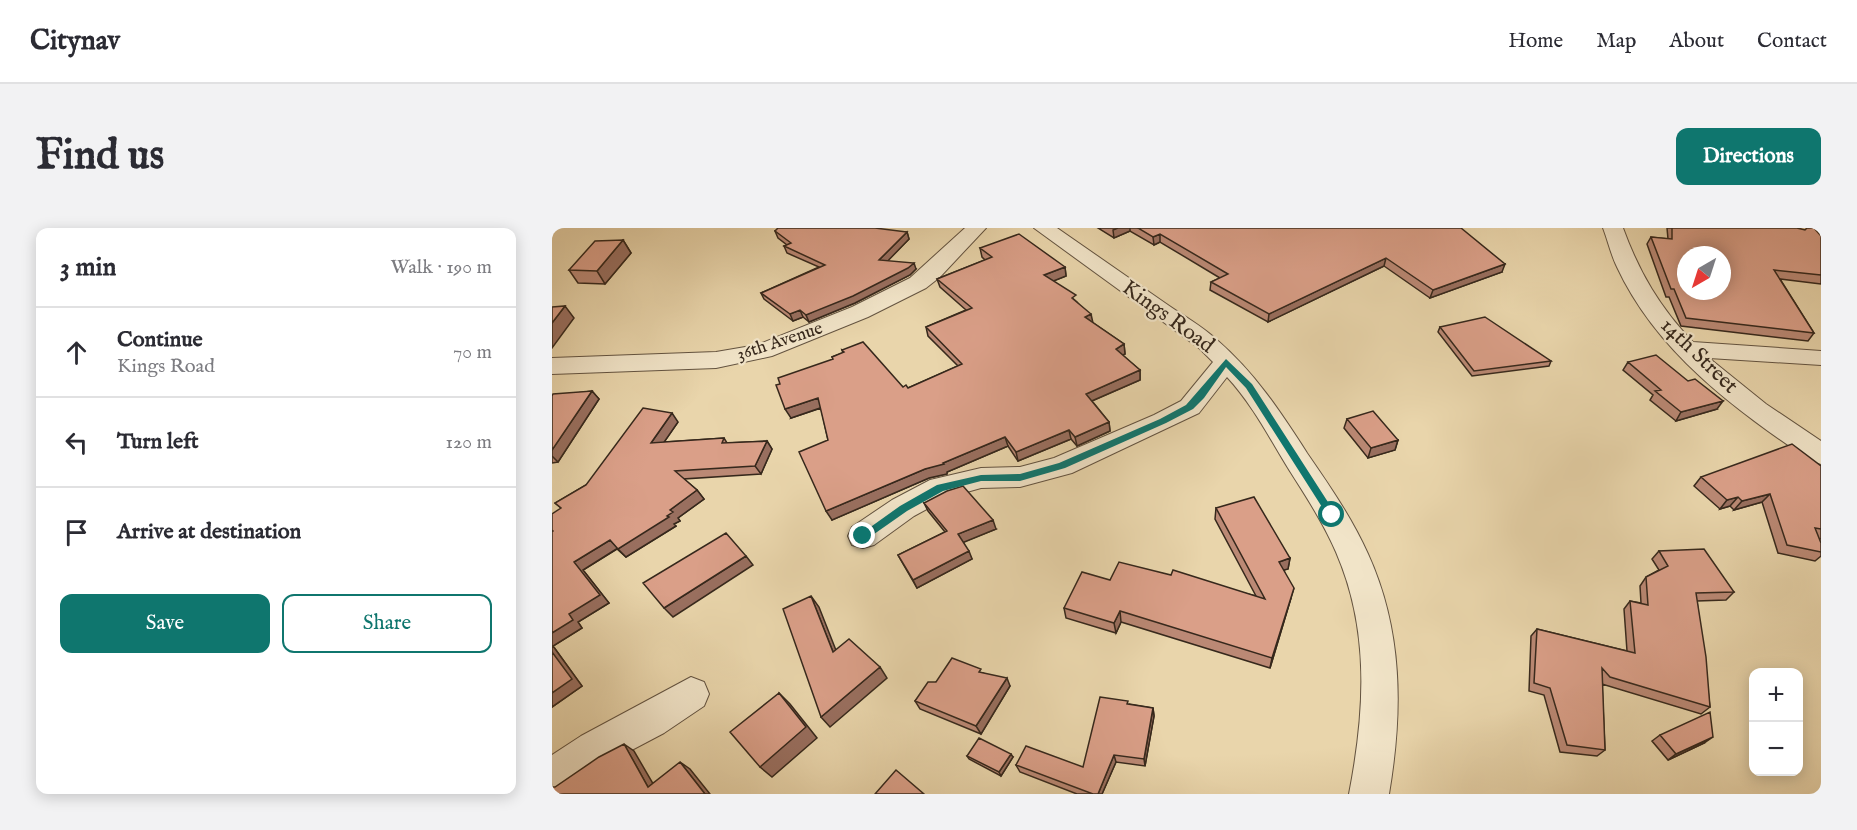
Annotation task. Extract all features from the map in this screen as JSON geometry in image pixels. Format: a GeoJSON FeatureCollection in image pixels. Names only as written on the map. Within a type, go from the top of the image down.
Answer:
{"type":"FeatureCollection","features":[{"type":"Feature","properties":{"kind":"street","name":"36th Avenue"},"geometry":{"type":"LineString","coordinates":[[552,366],[716,360],[763,351],[860,312],[918,283],[976,228]]}},
{"type":"Feature","properties":{"kind":"street","name":"Kings Road"},"geometry":{"type":"LineString","coordinates":[[1044,228],[1191,331],[1226,361],[1249,386],[1332,515],[1352,553],[1367,592],[1378,633],[1381,724],[1370,794]]}},
{"type":"Feature","properties":{"kind":"street","name":"14th Street"},"geometry":{"type":"LineString","coordinates":[[1613,228],[1634,280],[1647,304],[1664,326],[1713,374],[1745,400],[1821,454]]}},
{"type":"Feature","properties":{"kind":"street"},"geometry":{"type":"LineString","coordinates":[[1687,349],[1821,358]]}},
{"type":"Feature","properties":{"kind":"street"},"geometry":{"type":"LineString","coordinates":[[863,536],[903,508],[940,488],[981,478],[1020,477],[1062,466],[1163,421],[1190,407],[1201,396],[1226,361]]}},
{"type":"Feature","properties":{"kind":"street"},"geometry":{"type":"LineString","coordinates":[[552,778],[595,748],[651,720],[691,694]]}},
{"type":"Feature","properties":{"kind":"building"},"geometry":{"type":"Polygon","coordinates":[[[778,228],[875,228],[907,232],[879,260],[914,263],[853,296],[806,315],[800,310],[790,314],[761,293],[825,265],[784,246],[791,243],[775,231],[778,228]]]}},
{"type":"Feature","properties":{"kind":"building"},"geometry":{"type":"Polygon","coordinates":[[[1138,228],[1461,228],[1505,264],[1433,290],[1386,258],[1269,314],[1211,282],[1228,274],[1160,234],[1153,237],[1138,228]]]}},
{"type":"Feature","properties":{"kind":"building"},"geometry":{"type":"Polygon","coordinates":[[[1672,228],[1797,228],[1805,230],[1814,228],[1821,236],[1821,275],[1774,270],[1814,333],[1686,318],[1679,300],[1731,300],[1731,246],[1677,246],[1677,296],[1674,289],[1671,289],[1651,237],[1672,239],[1672,228]]]}},
{"type":"Feature","properties":{"kind":"building"},"geometry":{"type":"Polygon","coordinates":[[[1019,234],[1065,267],[1044,275],[1076,295],[1072,298],[1091,314],[1085,317],[1124,344],[1116,349],[1140,370],[1086,394],[1109,422],[1075,437],[1069,430],[1016,452],[1005,437],[826,511],[799,452],[828,440],[818,398],[785,409],[776,385],[780,384],[778,378],[833,359],[832,357],[844,352],[842,350],[863,342],[903,387],[906,385],[908,388],[962,364],[926,327],[972,308],[937,279],[992,257],[980,248],[1019,234]]]}},
{"type":"Feature","properties":{"kind":"building"},"geometry":{"type":"Polygon","coordinates":[[[623,240],[597,271],[569,270],[595,241],[623,240]]]}},
{"type":"Feature","properties":{"kind":"building"},"geometry":{"type":"Polygon","coordinates":[[[565,306],[552,323],[552,307],[565,306]]]}},
{"type":"Feature","properties":{"kind":"building"},"geometry":{"type":"Polygon","coordinates":[[[1485,317],[1551,361],[1474,371],[1440,327],[1485,317]]]}},
{"type":"Feature","properties":{"kind":"building"},"geometry":{"type":"Polygon","coordinates":[[[1656,355],[1688,381],[1695,379],[1723,401],[1681,412],[1655,391],[1661,390],[1628,362],[1656,355]]]}},
{"type":"Feature","properties":{"kind":"building"},"geometry":{"type":"Polygon","coordinates":[[[592,391],[552,450],[553,394],[592,391]]]}},
{"type":"Feature","properties":{"kind":"building"},"geometry":{"type":"Polygon","coordinates":[[[643,408],[672,413],[651,443],[724,438],[722,443],[767,441],[755,466],[675,471],[697,490],[670,510],[673,512],[667,516],[669,517],[618,549],[610,540],[574,562],[600,595],[569,614],[573,620],[552,633],[552,514],[561,508],[555,503],[586,485],[643,408]]]}},
{"type":"Feature","properties":{"kind":"building"},"geometry":{"type":"Polygon","coordinates":[[[1373,411],[1398,440],[1371,448],[1347,419],[1373,411]]]}},
{"type":"Feature","properties":{"kind":"building"},"geometry":{"type":"Polygon","coordinates":[[[1792,444],[1821,466],[1821,529],[1815,528],[1821,543],[1821,552],[1787,545],[1770,494],[1742,501],[1738,497],[1727,500],[1701,477],[1792,444]]]}},
{"type":"Feature","properties":{"kind":"building"},"geometry":{"type":"Polygon","coordinates":[[[963,486],[993,520],[958,534],[969,551],[913,580],[898,555],[947,531],[924,503],[947,491],[963,486]]]}},
{"type":"Feature","properties":{"kind":"building"},"geometry":{"type":"Polygon","coordinates":[[[1254,497],[1290,558],[1279,562],[1294,588],[1272,658],[1120,611],[1114,623],[1064,608],[1082,572],[1110,580],[1119,562],[1171,575],[1173,570],[1265,599],[1216,508],[1254,497]]]}},
{"type":"Feature","properties":{"kind":"building"},"geometry":{"type":"Polygon","coordinates":[[[726,533],[746,556],[664,608],[643,583],[726,533]]]}},
{"type":"Feature","properties":{"kind":"building"},"geometry":{"type":"Polygon","coordinates":[[[1704,549],[1734,592],[1696,593],[1706,657],[1710,707],[1610,677],[1602,668],[1605,750],[1567,745],[1550,688],[1534,683],[1537,629],[1635,653],[1630,601],[1648,605],[1646,577],[1668,566],[1659,551],[1704,549]]]}},
{"type":"Feature","properties":{"kind":"building"},"geometry":{"type":"Polygon","coordinates":[[[811,596],[833,652],[849,639],[880,667],[821,717],[783,609],[811,596]]]}},
{"type":"Feature","properties":{"kind":"building"},"geometry":{"type":"Polygon","coordinates":[[[552,652],[572,679],[552,693],[552,652]]]}},
{"type":"Feature","properties":{"kind":"building"},"geometry":{"type":"Polygon","coordinates":[[[952,658],[981,669],[979,672],[1007,678],[976,726],[915,701],[928,682],[936,682],[952,658]]]}},
{"type":"Feature","properties":{"kind":"building"},"geometry":{"type":"Polygon","coordinates":[[[779,693],[806,727],[760,767],[730,732],[779,693]]]}},
{"type":"Feature","properties":{"kind":"building"},"geometry":{"type":"Polygon","coordinates":[[[1100,697],[1153,708],[1144,759],[1114,755],[1098,794],[1016,765],[1026,746],[1083,767],[1100,697]]]}},
{"type":"Feature","properties":{"kind":"building"},"geometry":{"type":"Polygon","coordinates":[[[1710,712],[1713,737],[1676,754],[1660,735],[1710,712]]]}},
{"type":"Feature","properties":{"kind":"building"},"geometry":{"type":"Polygon","coordinates":[[[979,738],[1011,754],[999,772],[967,756],[979,738]]]}},
{"type":"Feature","properties":{"kind":"building"},"geometry":{"type":"Polygon","coordinates":[[[624,744],[648,787],[680,762],[705,794],[552,794],[552,787],[624,744]]]}},
{"type":"Feature","properties":{"kind":"building"},"geometry":{"type":"Polygon","coordinates":[[[896,770],[924,794],[875,794],[896,770]]]}},
{"type":"Feature","properties":{"kind":"route"},"geometry":{"type":"LineString","coordinates":[[863,536],[903,508],[940,488],[981,478],[1020,477],[1062,466],[1163,421],[1190,407],[1201,396],[1226,361],[1249,386],[1332,515]]}}]}
